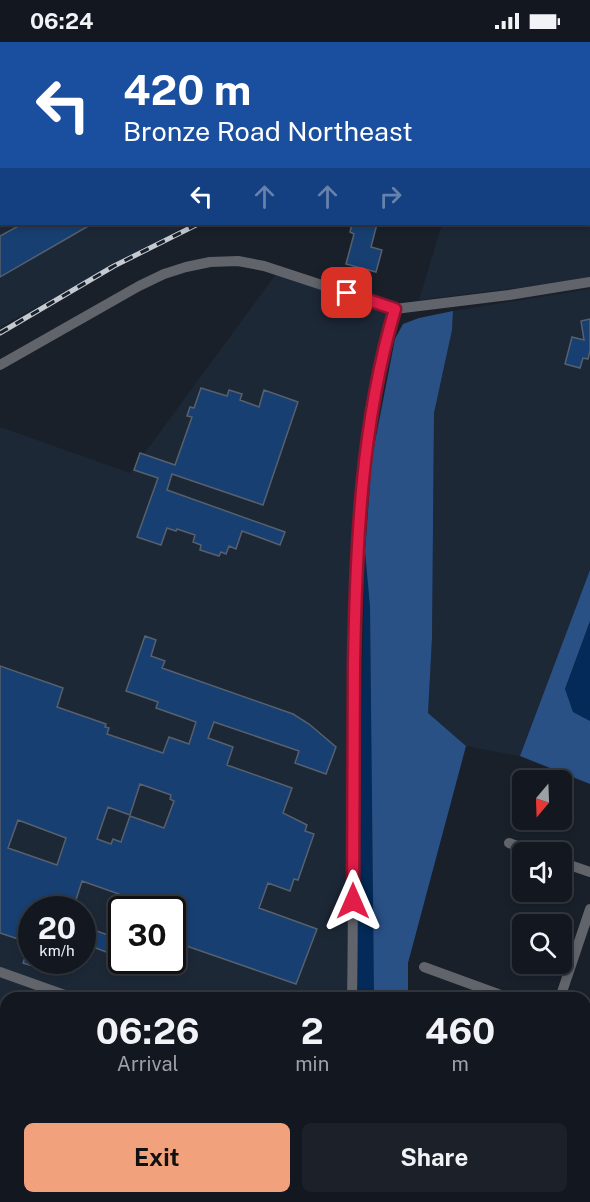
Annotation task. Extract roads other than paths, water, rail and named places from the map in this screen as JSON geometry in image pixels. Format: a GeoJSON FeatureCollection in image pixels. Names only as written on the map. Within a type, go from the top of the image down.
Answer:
{"type":"FeatureCollection","features":[{"type":"Feature","properties":{"kind":"street"},"geometry":{"type":"LineString","coordinates":[[0,365],[139,286],[164,274],[210,262],[238,261],[264,266],[395,309],[590,282]]}},
{"type":"Feature","properties":{"kind":"street"},"geometry":{"type":"LineString","coordinates":[[352,992],[356,549],[368,439],[387,337],[395,309]]}},
{"type":"Feature","properties":{"kind":"street"},"geometry":{"type":"LineString","coordinates":[[508,843],[512,844]]}},
{"type":"Feature","properties":{"kind":"street"},"geometry":{"type":"LineString","coordinates":[[572,866],[590,872]]}},
{"type":"Feature","properties":{"kind":"street"},"geometry":{"type":"LineString","coordinates":[[562,992],[590,909]]}},
{"type":"Feature","properties":{"kind":"street"},"geometry":{"type":"LineString","coordinates":[[423,967],[492,992]]}},
{"type":"Feature","properties":{"kind":"street"},"geometry":{"type":"LineString","coordinates":[[0,972],[56,992]]}},
{"type":"Feature","properties":{"kind":"railway"},"geometry":{"type":"LineString","coordinates":[[0,333],[114,266],[196,225]]}}]}
